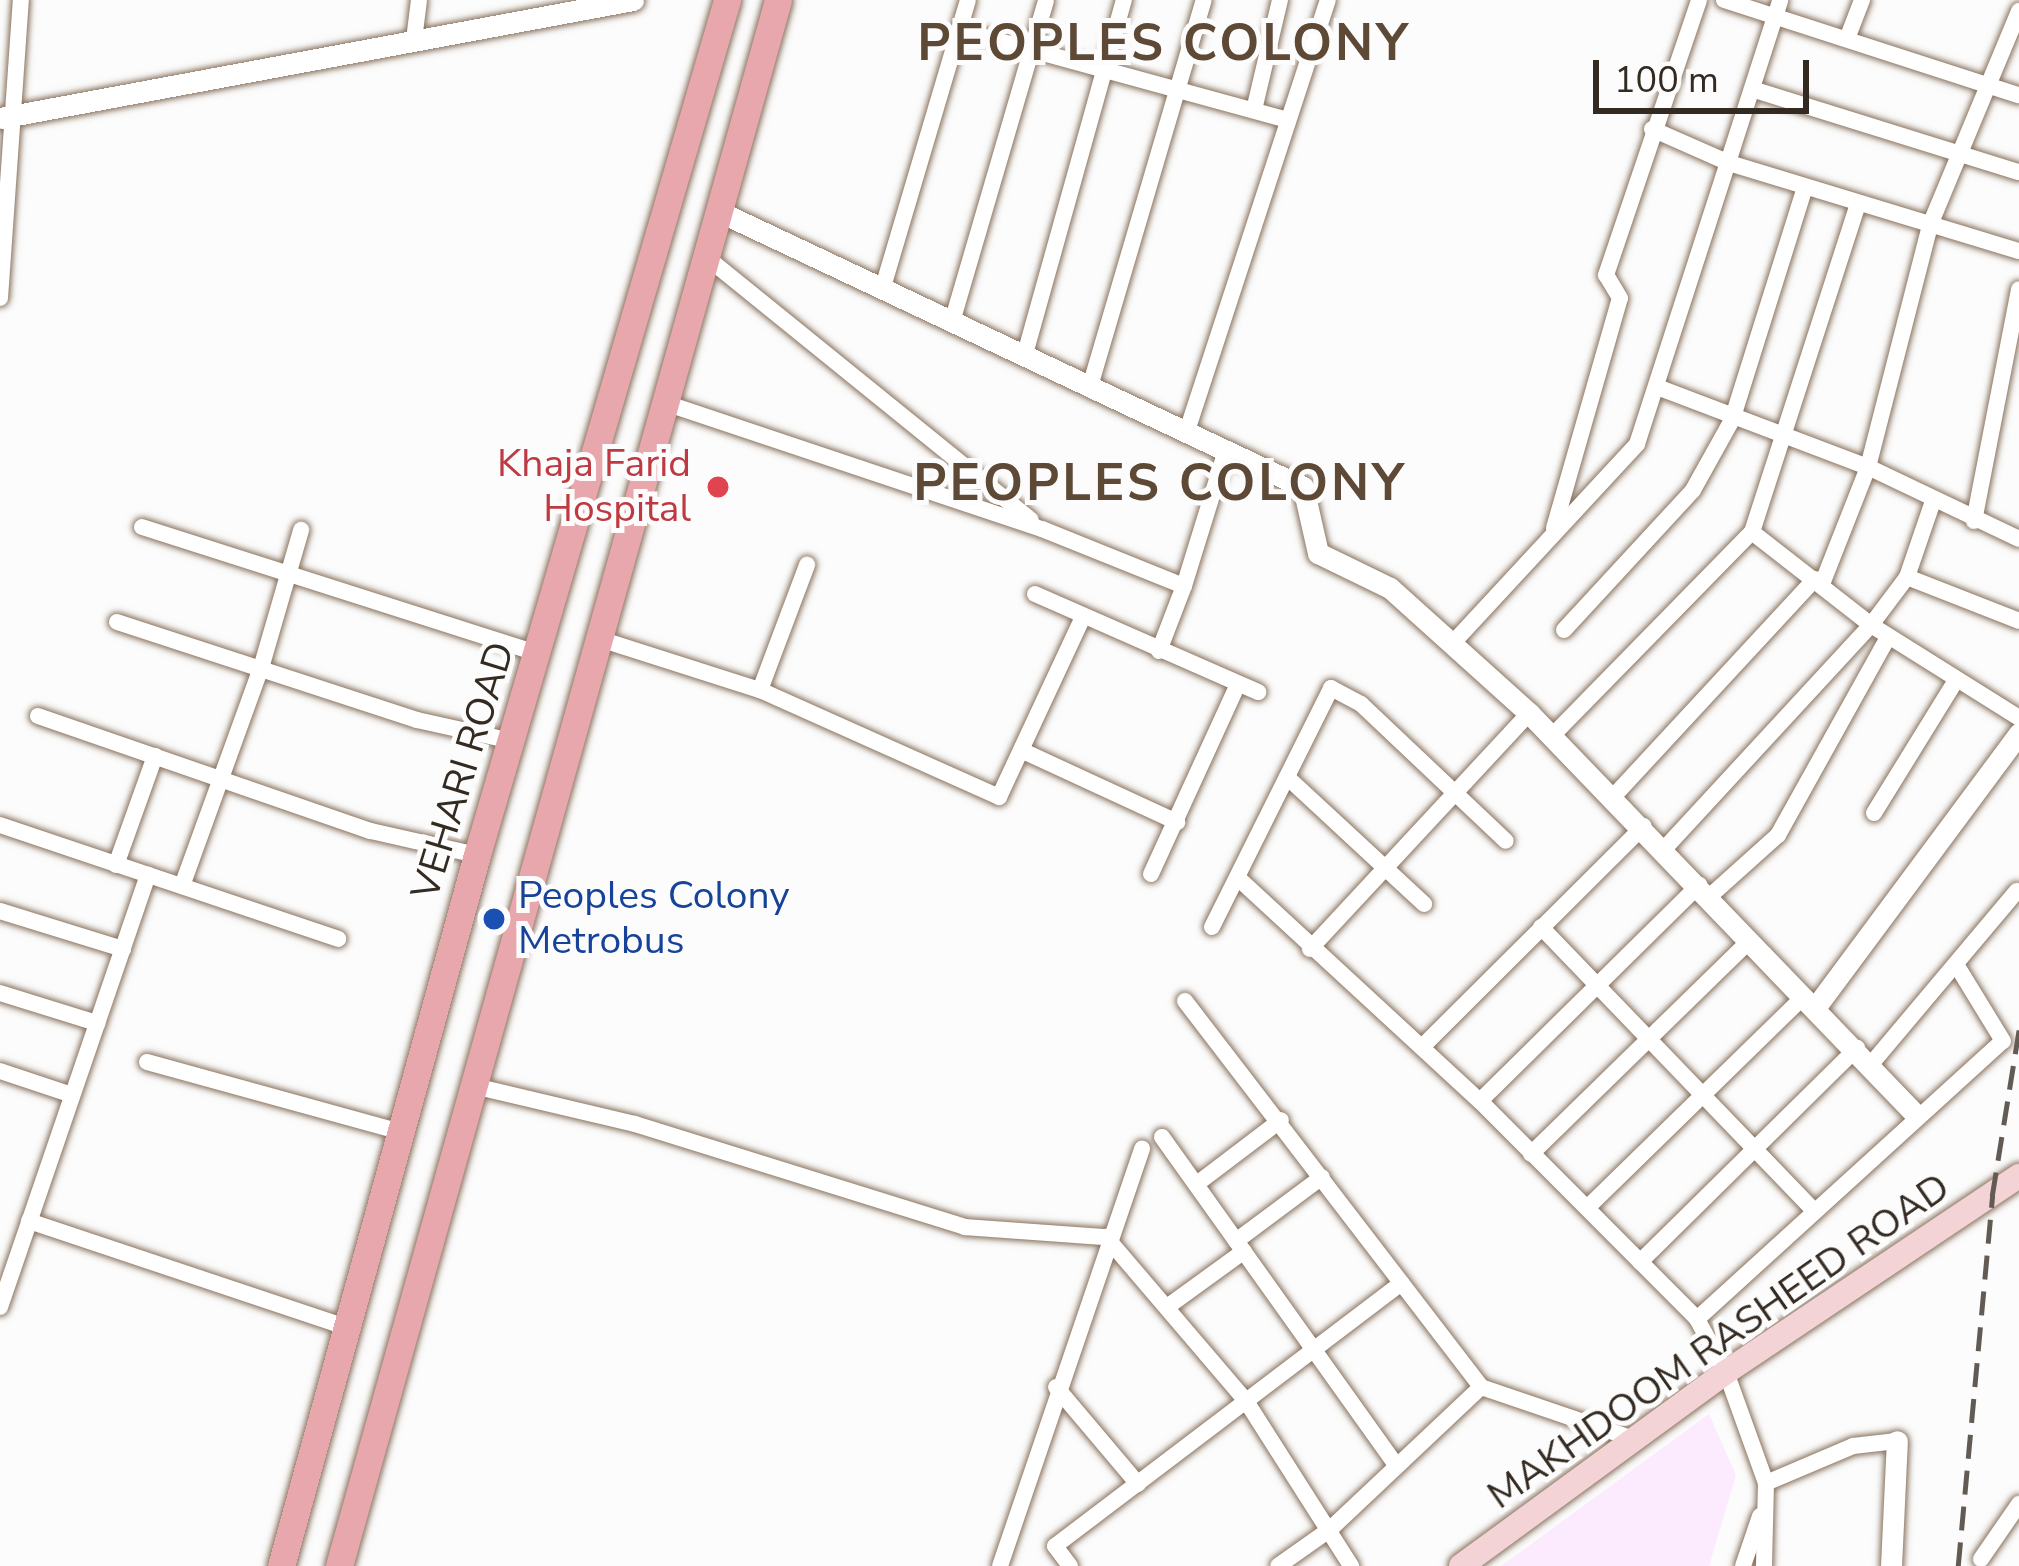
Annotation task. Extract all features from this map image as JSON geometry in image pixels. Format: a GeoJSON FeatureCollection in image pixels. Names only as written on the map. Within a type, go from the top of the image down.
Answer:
{"type":"FeatureCollection","features":[{"type":"Feature","properties":{"kind":"main road","name":"VEHARI ROAD"},"geometry":{"type":"LineString","coordinates":[[280,1566],[477,855],[727,0]]}},
{"type":"Feature","properties":{"kind":"main road"},"geometry":{"type":"LineString","coordinates":[[339,1566],[778,0]]}},
{"type":"Feature","properties":{"kind":"main road","name":"MAKHDOOM RASHEED ROAD"},"geometry":{"type":"LineString","coordinates":[[1461,1566],[1726,1372],[2019,1177]]}},
{"type":"Feature","properties":{"kind":"street"},"geometry":{"type":"LineString","coordinates":[[0,298],[6,117],[21,0]]}},
{"type":"Feature","properties":{"kind":"street"},"geometry":{"type":"LineString","coordinates":[[414,40],[419,0]]}},
{"type":"Feature","properties":{"kind":"street"},"geometry":{"type":"LineString","coordinates":[[6,117],[633,0]]}},
{"type":"Feature","properties":{"kind":"street"},"geometry":{"type":"LineString","coordinates":[[883,287],[968,0]]}},
{"type":"Feature","properties":{"kind":"street"},"geometry":{"type":"LineString","coordinates":[[952,322],[1046,0]]}},
{"type":"Feature","properties":{"kind":"street"},"geometry":{"type":"LineString","coordinates":[[1024,354],[1124,0]]}},
{"type":"Feature","properties":{"kind":"street"},"geometry":{"type":"LineString","coordinates":[[1091,383],[1204,0]]}},
{"type":"Feature","properties":{"kind":"street"},"geometry":{"type":"LineString","coordinates":[[1254,110],[1280,0]]}},
{"type":"Feature","properties":{"kind":"street"},"geometry":{"type":"LineString","coordinates":[[1187,431],[1328,0]]}},
{"type":"Feature","properties":{"kind":"street"},"geometry":{"type":"LineString","coordinates":[[1553,532],[1620,298],[1606,275],[1652,129],[1700,0]]}},
{"type":"Feature","properties":{"kind":"street"},"geometry":{"type":"LineString","coordinates":[[1724,0],[2019,95]]}},
{"type":"Feature","properties":{"kind":"street"},"geometry":{"type":"LineString","coordinates":[[1451,645],[1637,444],[1660,388],[1780,0]]}},
{"type":"Feature","properties":{"kind":"street"},"geometry":{"type":"LineString","coordinates":[[1847,39],[1862,0]]}},
{"type":"Feature","properties":{"kind":"street"},"geometry":{"type":"LineString","coordinates":[[1613,796],[1818,582],[1868,467],[1930,225],[2019,11]]}},
{"type":"Feature","properties":{"kind":"street"},"geometry":{"type":"LineString","coordinates":[[959,30],[1286,119]]}},
{"type":"Feature","properties":{"kind":"street"},"geometry":{"type":"LineString","coordinates":[[1755,90],[2019,172]]}},
{"type":"Feature","properties":{"kind":"street"},"geometry":{"type":"LineString","coordinates":[[1652,129],[1729,163],[2019,251]]}},
{"type":"Feature","properties":{"kind":"street"},"geometry":{"type":"LineString","coordinates":[[1564,630],[1693,490],[1732,420],[1805,187]]}},
{"type":"Feature","properties":{"kind":"street"},"geometry":{"type":"LineString","coordinates":[[1550,738],[1752,532],[1788,438],[1858,203]]}},
{"type":"Feature","properties":{"kind":"street"},"geometry":{"type":"LineString","coordinates":[[718,211],[1303,487],[1318,554],[1390,588],[1529,713],[1666,847],[1916,1114]]}},
{"type":"Feature","properties":{"kind":"street"},"geometry":{"type":"LineString","coordinates":[[705,256],[1042,529]]}},
{"type":"Feature","properties":{"kind":"street"},"geometry":{"type":"LineString","coordinates":[[1973,521],[2019,289]]}},
{"type":"Feature","properties":{"kind":"street"},"geometry":{"type":"LineString","coordinates":[[1660,388],[1732,420],[1868,467],[1973,521],[2019,538]]}},
{"type":"Feature","properties":{"kind":"street"},"geometry":{"type":"LineString","coordinates":[[664,403],[1042,529],[1184,586]]}},
{"type":"Feature","properties":{"kind":"street"},"geometry":{"type":"LineString","coordinates":[[1159,651],[1226,450]]}},
{"type":"Feature","properties":{"kind":"street"},"geometry":{"type":"LineString","coordinates":[[1666,847],[1871,625],[1907,577],[1933,501]]}},
{"type":"Feature","properties":{"kind":"street"},"geometry":{"type":"LineString","coordinates":[[142,527],[539,654]]}},
{"type":"Feature","properties":{"kind":"street"},"geometry":{"type":"LineString","coordinates":[[182,886],[261,668],[301,530]]}},
{"type":"Feature","properties":{"kind":"street"},"geometry":{"type":"LineString","coordinates":[[1752,532],[1888,637],[2019,718]]}},
{"type":"Feature","properties":{"kind":"street"},"geometry":{"type":"LineString","coordinates":[[760,690],[807,565]]}},
{"type":"Feature","properties":{"kind":"street"},"geometry":{"type":"LineString","coordinates":[[1907,577],[2019,621]]}},
{"type":"Feature","properties":{"kind":"street"},"geometry":{"type":"LineString","coordinates":[[1035,594],[1082,619],[1258,692]]}},
{"type":"Feature","properties":{"kind":"street"},"geometry":{"type":"LineString","coordinates":[[600,639],[760,690],[989,796],[1006,792],[1082,619]]}},
{"type":"Feature","properties":{"kind":"street"},"geometry":{"type":"LineString","coordinates":[[117,622],[512,741]]}},
{"type":"Feature","properties":{"kind":"street"},"geometry":{"type":"LineString","coordinates":[[1480,1101],[1595,983],[1778,835],[1888,637]]}},
{"type":"Feature","properties":{"kind":"street"},"geometry":{"type":"LineString","coordinates":[[1874,813],[1955,682]]}},
{"type":"Feature","properties":{"kind":"street"},"geometry":{"type":"LineString","coordinates":[[1151,874],[1238,684]]}},
{"type":"Feature","properties":{"kind":"street"},"geometry":{"type":"LineString","coordinates":[[1212,927],[1331,688],[1361,704],[1506,841]]}},
{"type":"Feature","properties":{"kind":"street"},"geometry":{"type":"LineString","coordinates":[[1310,949],[1452,789],[1529,713]]}},
{"type":"Feature","properties":{"kind":"street"},"geometry":{"type":"LineString","coordinates":[[38,716],[371,831],[477,855]]}},
{"type":"Feature","properties":{"kind":"street"},"geometry":{"type":"LineString","coordinates":[[1587,1208],[1703,1093],[1810,1002],[2019,733]]}},
{"type":"Feature","properties":{"kind":"street"},"geometry":{"type":"LineString","coordinates":[[1023,751],[1177,822]]}},
{"type":"Feature","properties":{"kind":"street"},"geometry":{"type":"LineString","coordinates":[[116,865],[154,756]]}},
{"type":"Feature","properties":{"kind":"street"},"geometry":{"type":"LineString","coordinates":[[1287,777],[1424,904]]}},
{"type":"Feature","properties":{"kind":"street"},"geometry":{"type":"LineString","coordinates":[[0,825],[338,939]]}},
{"type":"Feature","properties":{"kind":"street"},"geometry":{"type":"LineString","coordinates":[[1422,1047],[1644,826]]}},
{"type":"Feature","properties":{"kind":"street"},"geometry":{"type":"LineString","coordinates":[[0,1307],[148,875]]}},
{"type":"Feature","properties":{"kind":"street"},"geometry":{"type":"LineString","coordinates":[[1239,879],[1480,1101],[1697,1319],[1726,1372],[1766,1490],[1764,1566]]}},
{"type":"Feature","properties":{"kind":"street"},"geometry":{"type":"LineString","coordinates":[[1640,1262],[1756,1147],[1865,1056],[1958,967],[2017,891]]}},
{"type":"Feature","properties":{"kind":"street"},"geometry":{"type":"LineString","coordinates":[[0,911],[123,949]]}},
{"type":"Feature","properties":{"kind":"street"},"geometry":{"type":"LineString","coordinates":[[1540,927],[1652,1037],[1810,1208]]}},
{"type":"Feature","properties":{"kind":"street"},"geometry":{"type":"LineString","coordinates":[[1531,1154],[1750,940]]}},
{"type":"Feature","properties":{"kind":"street"},"geometry":{"type":"LineString","coordinates":[[1697,1319],[1810,1208],[1916,1114],[1937,1108],[2003,1041],[1958,967]]}},
{"type":"Feature","properties":{"kind":"street"},"geometry":{"type":"LineString","coordinates":[[0,993],[97,1023]]}},
{"type":"Feature","properties":{"kind":"street"},"geometry":{"type":"LineString","coordinates":[[1185,1001],[1281,1120],[1481,1388],[1634,1439]]}},
{"type":"Feature","properties":{"kind":"street"},"geometry":{"type":"LineString","coordinates":[[147,1063],[402,1132]]}},
{"type":"Feature","properties":{"kind":"street"},"geometry":{"type":"LineString","coordinates":[[0,1071],[72,1095]]}},
{"type":"Feature","properties":{"kind":"street"},"geometry":{"type":"LineString","coordinates":[[474,1087],[634,1124],[965,1227],[1106,1237],[1246,1401],[1351,1566]]}},
{"type":"Feature","properties":{"kind":"street"},"geometry":{"type":"LineString","coordinates":[[1198,1183],[1281,1120]]}},
{"type":"Feature","properties":{"kind":"street"},"geometry":{"type":"LineString","coordinates":[[1162,1137],[1397,1466]]}},
{"type":"Feature","properties":{"kind":"street"},"geometry":{"type":"LineString","coordinates":[[1000,1566],[1106,1237],[1142,1149]]}},
{"type":"Feature","properties":{"kind":"street"},"geometry":{"type":"LineString","coordinates":[[1166,1307],[1322,1177]]}},
{"type":"Feature","properties":{"kind":"street"},"geometry":{"type":"LineString","coordinates":[[29,1221],[348,1328]]}},
{"type":"Feature","properties":{"kind":"street"},"geometry":{"type":"LineString","coordinates":[[1070,1566],[1055,1546],[1401,1283]]}},
{"type":"Feature","properties":{"kind":"street"},"geometry":{"type":"LineString","coordinates":[[1056,1387],[1138,1484]]}},
{"type":"Feature","properties":{"kind":"street"},"geometry":{"type":"LineString","coordinates":[[1278,1566],[1329,1530],[1481,1388]]}},
{"type":"Feature","properties":{"kind":"street"},"geometry":{"type":"LineString","coordinates":[[1743,1566],[1766,1490],[1853,1446],[1897,1441],[1891,1566]]}},
{"type":"Feature","properties":{"kind":"street"},"geometry":{"type":"LineString","coordinates":[[1981,1558],[2019,1504]]}},
{"type":"Feature","properties":{"kind":"shaded area"},"geometry":{"type":"Polygon","coordinates":[[[1709,1414],[1736,1475],[1709,1566],[1501,1566],[1709,1414]]]}},
{"type":"Feature","properties":{"kind":"railway"},"geometry":{"type":"LineString","coordinates":[[1958,1566],[1992,1196],[2019,1029]]}},
{"type":"Feature","properties":{"kind":"place","name":"Khaja Farid Hospital"},"geometry":{"type":"Point","coordinates":[718,487]}},
{"type":"Feature","properties":{"kind":"place","name":"Peoples Colony Metrobus"},"geometry":{"type":"Point","coordinates":[494,919]}},
{"type":"Feature","properties":{"kind":"district","name":"PEOPLES COLONY"},"geometry":{"type":"Point","coordinates":[1164,43]}},
{"type":"Feature","properties":{"kind":"district","name":"PEOPLES COLONY"},"geometry":{"type":"Point","coordinates":[1160,483]}}]}
